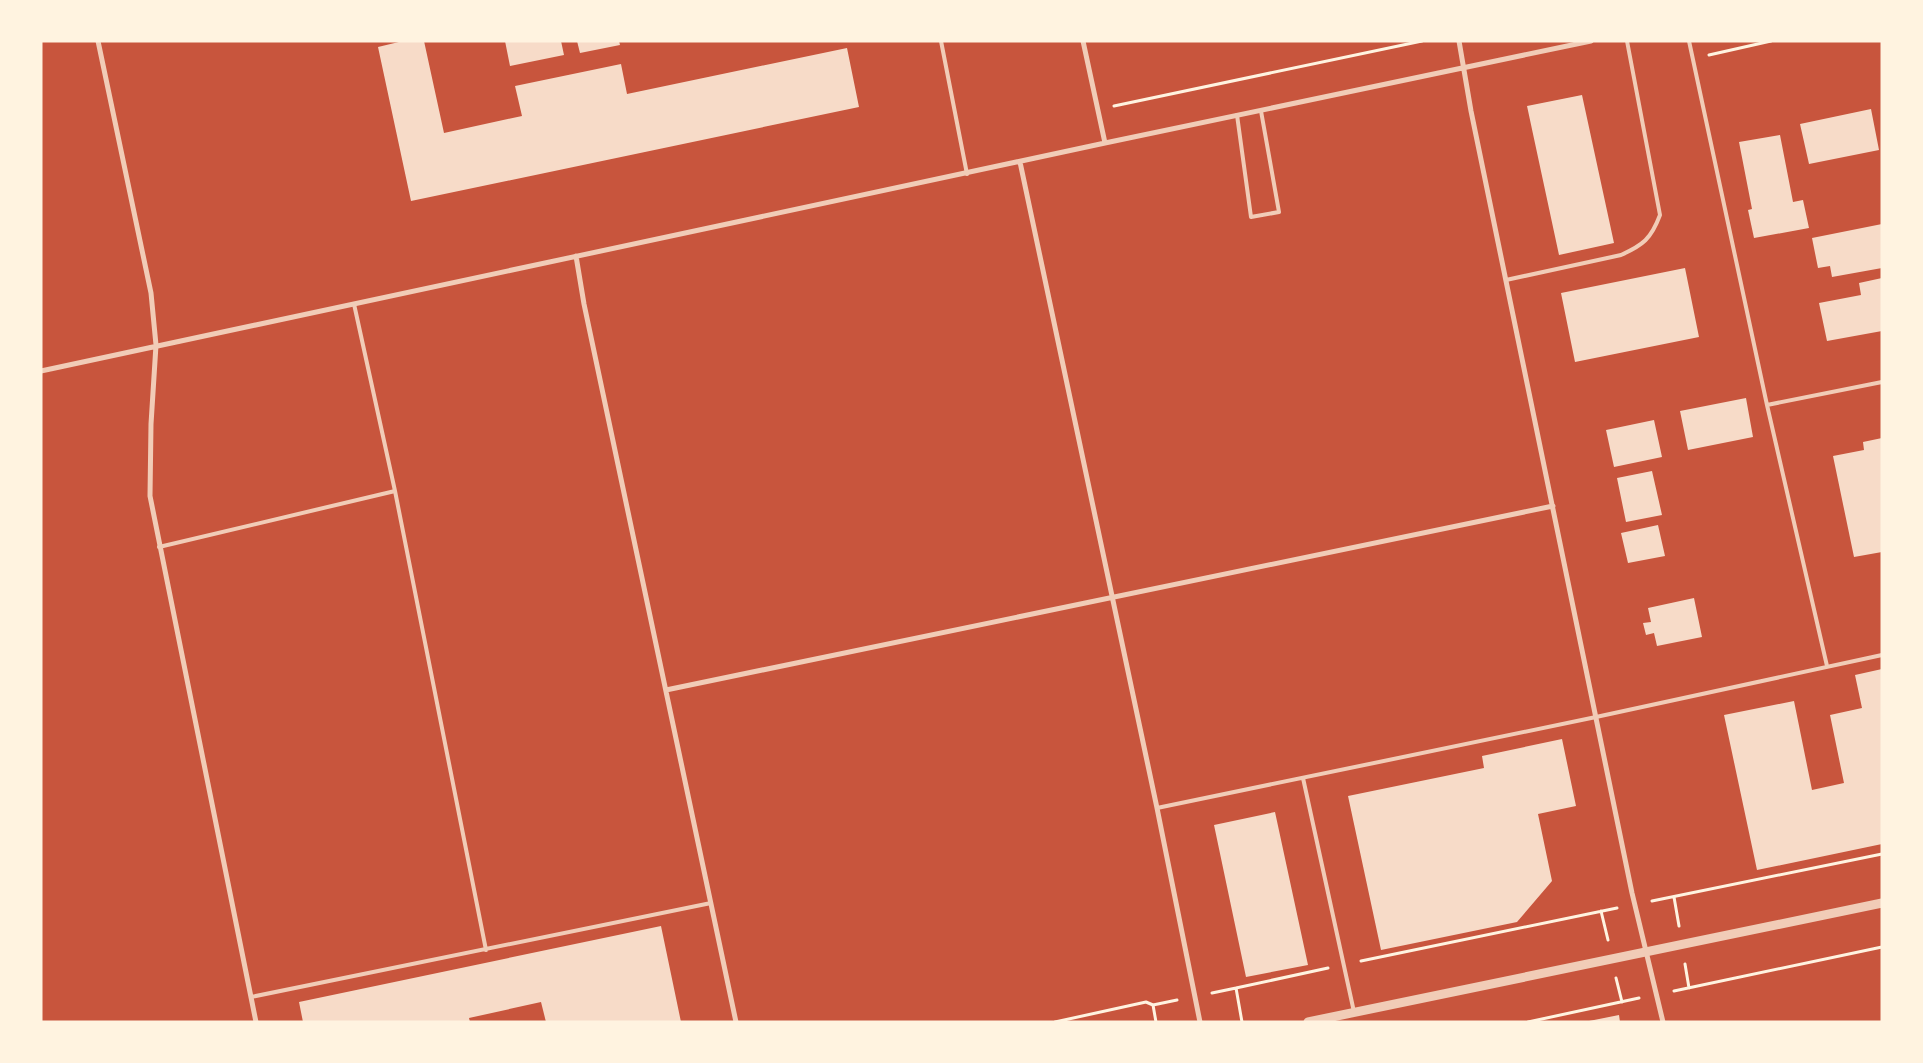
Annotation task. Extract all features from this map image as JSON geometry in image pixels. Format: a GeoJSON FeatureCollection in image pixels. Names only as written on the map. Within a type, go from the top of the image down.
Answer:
{"type":"FeatureCollection","features":[{"type":"Feature","properties":{"kind":"street"},"geometry":{"type":"LineString","coordinates":[[98,41],[151,293],[156,345],[151,424],[150,496],[256,1022]]}},
{"type":"Feature","properties":{"kind":"street"},"geometry":{"type":"LineString","coordinates":[[1083,41],[1105,143]]}},
{"type":"Feature","properties":{"kind":"street"},"geometry":{"type":"LineString","coordinates":[[1459,41],[1471,111],[1632,893],[1663,1022]]}},
{"type":"Feature","properties":{"kind":"street"},"geometry":{"type":"LineString","coordinates":[[41,371],[1105,143],[1592,41]]}},
{"type":"Feature","properties":{"kind":"street"},"geometry":{"type":"LineString","coordinates":[[1020,162],[1157,808],[1200,1022]]}},
{"type":"Feature","properties":{"kind":"street"},"geometry":{"type":"LineString","coordinates":[[576,256],[588,323],[736,1022]]}},
{"type":"Feature","properties":{"kind":"street"},"geometry":{"type":"LineString","coordinates":[[666,690],[1553,506]]}},
{"type":"Feature","properties":{"kind":"street"},"geometry":{"type":"LineString","coordinates":[[1308,1022],[1882,903]]}},
{"type":"Feature","properties":{"kind":"lane"},"geometry":{"type":"LineString","coordinates":[[941,41],[967,174]]}},
{"type":"Feature","properties":{"kind":"lane"},"geometry":{"type":"LineString","coordinates":[[1506,280],[1620,255],[1638,247],[1654,231],[1660,215],[1628,41]]}},
{"type":"Feature","properties":{"kind":"lane"},"geometry":{"type":"LineString","coordinates":[[1689,41],[1767,406],[1827,666]]}},
{"type":"Feature","properties":{"kind":"lane"},"geometry":{"type":"LineString","coordinates":[[1236,116],[1251,217],[1279,212],[1261,111]]}},
{"type":"Feature","properties":{"kind":"lane"},"geometry":{"type":"LineString","coordinates":[[354,304],[395,491],[486,950]]}},
{"type":"Feature","properties":{"kind":"lane"},"geometry":{"type":"LineString","coordinates":[[1767,406],[1882,382]]}},
{"type":"Feature","properties":{"kind":"lane"},"geometry":{"type":"LineString","coordinates":[[159,547],[395,491]]}},
{"type":"Feature","properties":{"kind":"lane"},"geometry":{"type":"LineString","coordinates":[[1157,808],[1596,717],[1882,655]]}},
{"type":"Feature","properties":{"kind":"lane"},"geometry":{"type":"LineString","coordinates":[[1303,778],[1354,1012]]}},
{"type":"Feature","properties":{"kind":"lane"},"geometry":{"type":"LineString","coordinates":[[251,997],[711,903]]}},
{"type":"Feature","properties":{"kind":"path"},"geometry":{"type":"LineString","coordinates":[[1098,110],[1422,41]]}},
{"type":"Feature","properties":{"kind":"path"},"geometry":{"type":"LineString","coordinates":[[1693,59],[1771,41]]}},
{"type":"Feature","properties":{"kind":"path"},"geometry":{"type":"LineString","coordinates":[[1674,897],[1882,854]]}},
{"type":"Feature","properties":{"kind":"path"},"geometry":{"type":"LineString","coordinates":[[1236,988],[1601,911]]}},
{"type":"Feature","properties":{"kind":"path"},"geometry":{"type":"LineString","coordinates":[[1689,988],[1882,947]]}},
{"type":"Feature","properties":{"kind":"path"},"geometry":{"type":"LineString","coordinates":[[1055,1022],[1146,1002],[1153,1005],[1156,1022]]}},
{"type":"Feature","properties":{"kind":"path"},"geometry":{"type":"LineString","coordinates":[[1528,1022],[1622,1002]]}},
{"type":"Feature","properties":{"kind":"building"},"geometry":{"type":"Polygon","coordinates":[[[403,41],[424,41],[444,133],[522,116],[515,86],[621,64],[627,94],[847,48],[859,107],[411,201],[378,47],[403,41]]]}},
{"type":"Feature","properties":{"kind":"building"},"geometry":{"type":"Polygon","coordinates":[[[505,41],[561,41],[564,55],[510,66],[505,41]]]}},
{"type":"Feature","properties":{"kind":"building"},"geometry":{"type":"Polygon","coordinates":[[[577,41],[619,41],[620,45],[580,53],[577,41]]]}},
{"type":"Feature","properties":{"kind":"building"},"geometry":{"type":"Polygon","coordinates":[[[1582,95],[1614,243],[1559,255],[1527,106],[1582,95]]]}},
{"type":"Feature","properties":{"kind":"building"},"geometry":{"type":"Polygon","coordinates":[[[1871,109],[1879,150],[1809,164],[1800,124],[1871,109]]]}},
{"type":"Feature","properties":{"kind":"building"},"geometry":{"type":"Polygon","coordinates":[[[1780,135],[1793,202],[1803,200],[1809,228],[1754,238],[1748,210],[1752,209],[1739,142],[1780,135]]]}},
{"type":"Feature","properties":{"kind":"building"},"geometry":{"type":"Polygon","coordinates":[[[1882,224],[1882,268],[1832,277],[1830,266],[1818,268],[1812,238],[1882,224]]]}},
{"type":"Feature","properties":{"kind":"building"},"geometry":{"type":"Polygon","coordinates":[[[1685,268],[1699,337],[1575,362],[1561,293],[1685,268]]]}},
{"type":"Feature","properties":{"kind":"building"},"geometry":{"type":"Polygon","coordinates":[[[1882,278],[1882,331],[1827,341],[1819,303],[1861,295],[1859,283],[1882,278]]]}},
{"type":"Feature","properties":{"kind":"building"},"geometry":{"type":"Polygon","coordinates":[[[1746,398],[1753,437],[1688,450],[1680,411],[1746,398]]]}},
{"type":"Feature","properties":{"kind":"building"},"geometry":{"type":"Polygon","coordinates":[[[1654,420],[1662,457],[1614,467],[1606,430],[1654,420]]]}},
{"type":"Feature","properties":{"kind":"building"},"geometry":{"type":"Polygon","coordinates":[[[1882,438],[1882,552],[1854,557],[1833,456],[1864,450],[1863,442],[1882,438]]]}},
{"type":"Feature","properties":{"kind":"building"},"geometry":{"type":"Polygon","coordinates":[[[1652,471],[1662,515],[1626,522],[1617,478],[1652,471]]]}},
{"type":"Feature","properties":{"kind":"building"},"geometry":{"type":"Polygon","coordinates":[[[1658,525],[1665,556],[1628,563],[1621,533],[1658,525]]]}},
{"type":"Feature","properties":{"kind":"building"},"geometry":{"type":"Polygon","coordinates":[[[1694,598],[1702,637],[1657,646],[1654,633],[1646,635],[1643,623],[1651,622],[1648,608],[1694,598]]]}},
{"type":"Feature","properties":{"kind":"building"},"geometry":{"type":"Polygon","coordinates":[[[1882,669],[1882,844],[1757,870],[1724,715],[1794,701],[1812,790],[1844,783],[1830,715],[1862,708],[1855,675],[1882,669]]]}},
{"type":"Feature","properties":{"kind":"building"},"geometry":{"type":"Polygon","coordinates":[[[1562,739],[1576,806],[1538,814],[1552,881],[1517,922],[1381,950],[1348,796],[1484,768],[1482,756],[1562,739]]]}},
{"type":"Feature","properties":{"kind":"building"},"geometry":{"type":"Polygon","coordinates":[[[1275,812],[1308,965],[1246,977],[1214,825],[1275,812]]]}},
{"type":"Feature","properties":{"kind":"building"},"geometry":{"type":"Polygon","coordinates":[[[661,926],[681,1022],[546,1022],[541,1002],[469,1018],[470,1022],[303,1022],[299,1002],[661,926]]]}},
{"type":"Feature","properties":{"kind":"building"},"geometry":{"type":"Polygon","coordinates":[[[1619,1015],[1620,1022],[1589,1022],[1589,1021],[1619,1015]]]}}]}
